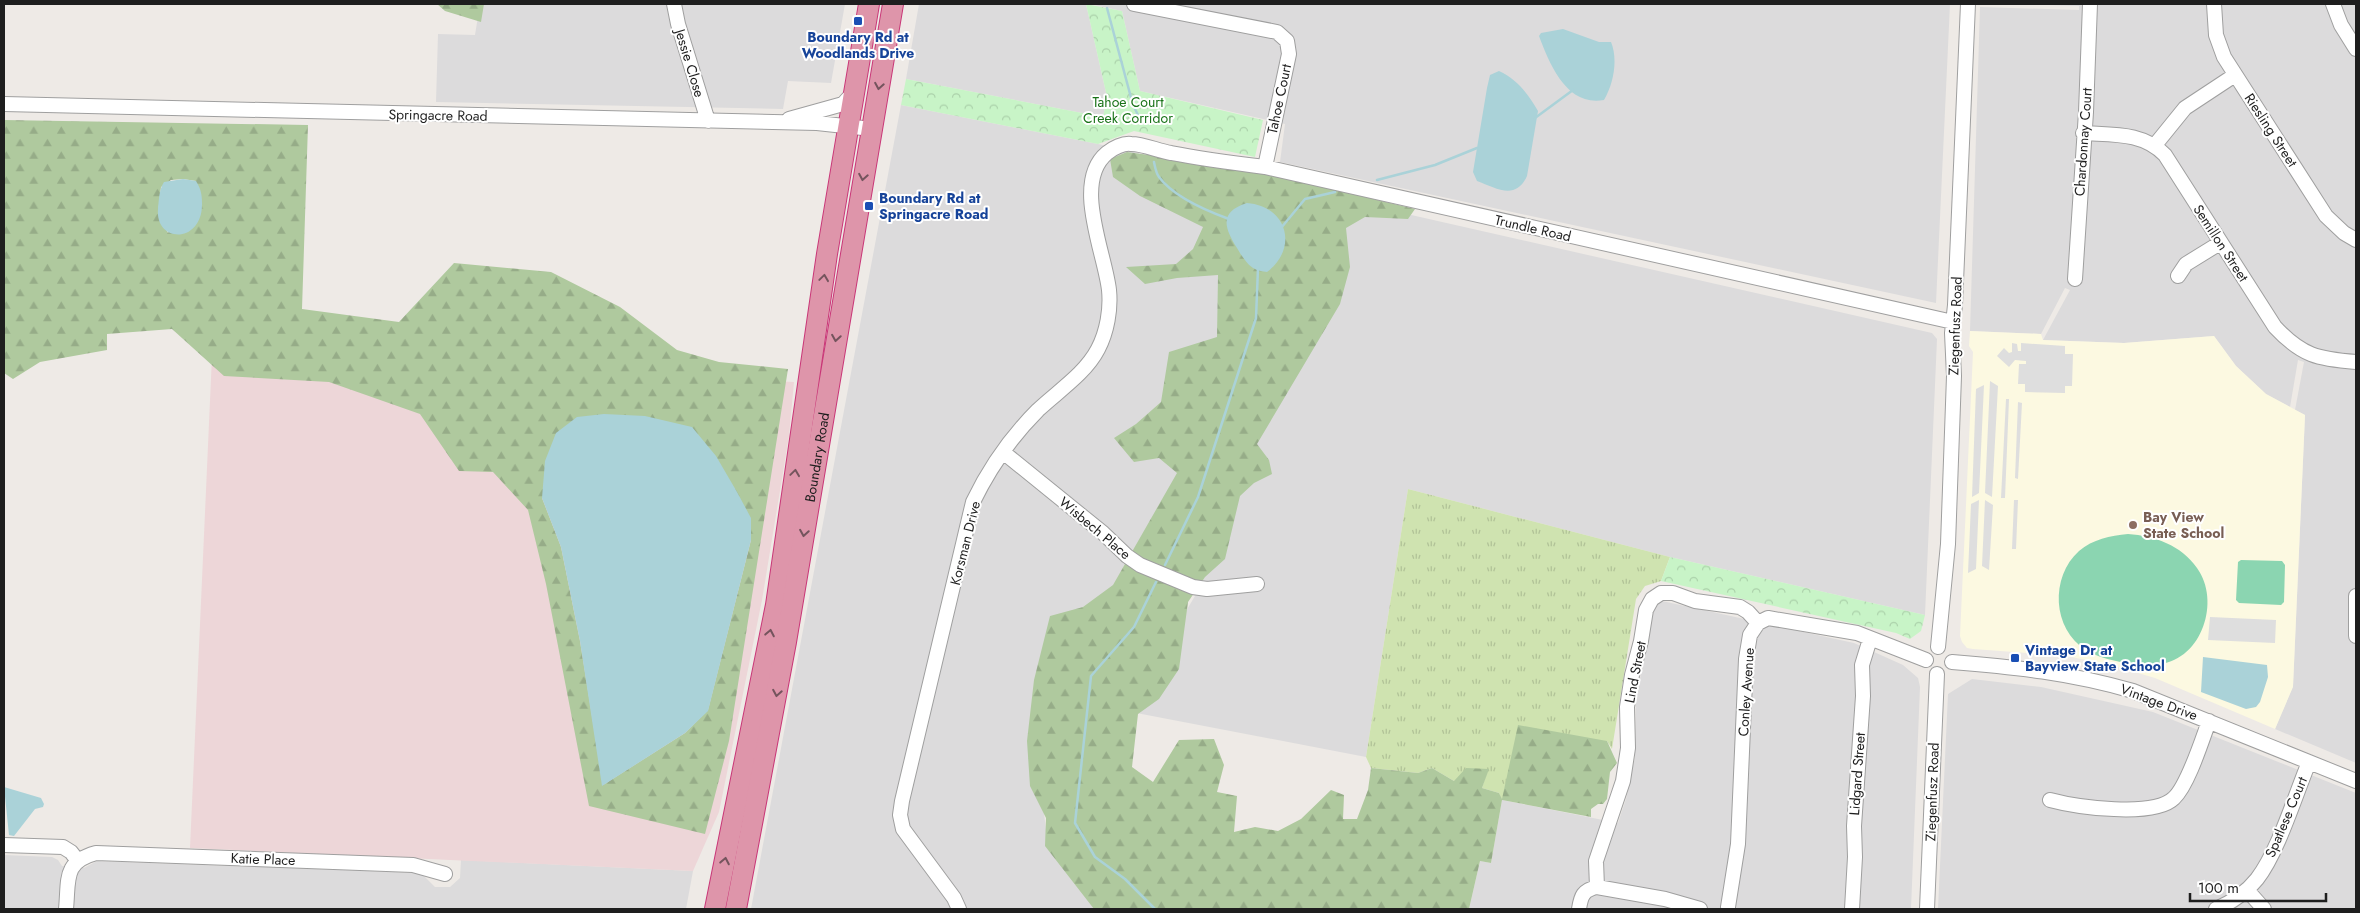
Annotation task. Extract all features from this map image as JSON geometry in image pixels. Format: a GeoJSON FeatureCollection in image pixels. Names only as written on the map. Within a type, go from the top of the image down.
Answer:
{"type":"FeatureCollection","features":[{"type":"Feature","properties":{"kind":"highway","name":"Boundary Road"},"geometry":{"type":"LineString","coordinates":[[715,909],[776,605],[852,94],[869,4]]}},
{"type":"Feature","properties":{"kind":"highway","name":"Boundary Road"},"geometry":{"type":"LineString","coordinates":[[736,909],[786,642],[893,4]]}},
{"type":"Feature","properties":{"kind":"street","name":"Jessie Close"},"geometry":{"type":"LineString","coordinates":[[674,4],[678,24],[708,121]]}},
{"type":"Feature","properties":{"kind":"street","name":"Tahoe Court"},"geometry":{"type":"LineString","coordinates":[[1134,4],[1277,32],[1287,41],[1289,54],[1264,167]]}},
{"type":"Feature","properties":{"kind":"street","name":"Ziegenfusz Road"},"geometry":{"type":"LineString","coordinates":[[1938,647],[1948,544],[1954,376],[1953,322],[1968,4]]}},
{"type":"Feature","properties":{"kind":"street","name":"Chardonnay Court"},"geometry":{"type":"LineString","coordinates":[[2075,279],[2090,4]]}},
{"type":"Feature","properties":{"kind":"street","name":"Riesling Street"},"geometry":{"type":"LineString","coordinates":[[2214,4],[2216,35],[2224,57],[2326,216],[2344,233],[2356,240]]}},
{"type":"Feature","properties":{"kind":"street"},"geometry":{"type":"LineString","coordinates":[[2333,4],[2341,25],[2356,48]]}},
{"type":"Feature","properties":{"kind":"street"},"geometry":{"type":"LineString","coordinates":[[2083,133],[2130,136],[2155,145],[2185,108],[2235,75]]}},
{"type":"Feature","properties":{"kind":"street"},"geometry":{"type":"LineString","coordinates":[[774,123],[843,104],[852,94]]}},
{"type":"Feature","properties":{"kind":"street","name":"Springacre Road"},"geometry":{"type":"LineString","coordinates":[[4,104],[817,123],[872,129]]}},
{"type":"Feature","properties":{"kind":"street","name":"Trundle Road"},"geometry":{"type":"LineString","coordinates":[[1112,148],[1130,143],[1171,153],[1264,167],[1953,322]]}},
{"type":"Feature","properties":{"kind":"street","name":"Semillon Street"},"geometry":{"type":"LineString","coordinates":[[2155,145],[2165,155],[2275,327],[2290,344],[2302,352],[2327,359],[2356,362]]}},
{"type":"Feature","properties":{"kind":"street","name":"Korsman Drive"},"geometry":{"type":"LineString","coordinates":[[959,909],[954,898],[903,828],[900,814],[902,801],[973,502],[986,474],[1037,411],[1083,370],[1099,348],[1109,317],[1109,290],[1090,205],[1092,183],[1100,158],[1112,148]]}},
{"type":"Feature","properties":{"kind":"street"},"geometry":{"type":"LineString","coordinates":[[2178,276],[2186,264],[2220,243]]}},
{"type":"Feature","properties":{"kind":"street","name":"Wisbech Place"},"geometry":{"type":"LineString","coordinates":[[1003,452],[1140,565],[1193,587],[1207,589],[1257,584]]}},
{"type":"Feature","properties":{"kind":"street","name":"Lind Street"},"geometry":{"type":"LineString","coordinates":[[1597,887],[1596,861],[1623,781],[1628,748],[1628,707],[1632,675],[1641,641],[1646,610],[1652,599],[1661,593],[1672,593],[1695,601],[1740,608],[1748,612],[1758,623]]}},
{"type":"Feature","properties":{"kind":"street"},"geometry":{"type":"LineString","coordinates":[[2356,596],[2356,636]]}},
{"type":"Feature","properties":{"kind":"street"},"geometry":{"type":"LineString","coordinates":[[1758,623],[1768,618],[1776,618],[1812,627],[1836,628],[1857,633],[1926,660]]}},
{"type":"Feature","properties":{"kind":"street","name":"Conley Avenue"},"geometry":{"type":"LineString","coordinates":[[1724,909],[1738,844],[1746,659],[1750,635],[1758,623]]}},
{"type":"Feature","properties":{"kind":"street","name":"Lidgard Street"},"geometry":{"type":"LineString","coordinates":[[1852,909],[1855,857],[1854,826],[1864,696],[1862,665],[1870,639]]}},
{"type":"Feature","properties":{"kind":"street"},"geometry":{"type":"LineString","coordinates":[[1938,647],[1948,651],[1952,662],[1946,672],[1937,674],[1929,670],[1926,660],[1929,652],[1938,647]]}},
{"type":"Feature","properties":{"kind":"street","name":"Vintage Drive"},"geometry":{"type":"LineString","coordinates":[[1952,662],[2044,670],[2133,690],[2356,781]]}},
{"type":"Feature","properties":{"kind":"street","name":"Ziegenfusz Road"},"geometry":{"type":"LineString","coordinates":[[1927,909],[1937,674]]}},
{"type":"Feature","properties":{"kind":"street"},"geometry":{"type":"LineString","coordinates":[[2050,800],[2070,805],[2145,810],[2162,806],[2174,798],[2183,786],[2209,721]]}},
{"type":"Feature","properties":{"kind":"street","name":"Spatlese Court"},"geometry":{"type":"LineString","coordinates":[[2216,909],[2230,903],[2248,890],[2269,860],[2309,762]]}},
{"type":"Feature","properties":{"kind":"street"},"geometry":{"type":"LineString","coordinates":[[4,845],[63,848],[80,859],[70,870],[66,909]]}},
{"type":"Feature","properties":{"kind":"street","name":"Katie Place"},"geometry":{"type":"LineString","coordinates":[[80,859],[96,853],[412,865],[445,874]]}},
{"type":"Feature","properties":{"kind":"street"},"geometry":{"type":"LineString","coordinates":[[1579,909],[1582,895],[1589,888],[1597,887],[1665,899],[1700,909]]}},
{"type":"Feature","properties":{"kind":"street"},"geometry":{"type":"LineString","coordinates":[[2248,890],[2264,909]]}},
{"type":"Feature","properties":{"kind":"shaded area"},"geometry":{"type":"Polygon","coordinates":[[[480,4],[845,4],[831,83],[788,81],[783,109],[436,102],[438,34],[475,35],[480,4]]]}},
{"type":"Feature","properties":{"kind":"shaded area"},"geometry":{"type":"Polygon","coordinates":[[[919,4],[1086,4],[1107,97],[1103,117],[906,79],[919,4]]]}},
{"type":"Feature","properties":{"kind":"shaded area"},"geometry":{"type":"Polygon","coordinates":[[[1090,4],[1950,4],[1936,303],[1280,162],[1285,124],[1140,91],[1122,11],[1090,4]]]}},
{"type":"Feature","properties":{"kind":"shaded area"},"geometry":{"type":"Polygon","coordinates":[[[2012,4],[2356,4],[2356,763],[2275,729],[2293,686],[2305,415],[2295,410],[2304,362],[2298,360],[2290,407],[2266,394],[2236,366],[2214,336],[2124,343],[2043,340],[2070,290],[2065,288],[2041,334],[1970,331],[1980,7],[2079,10],[2079,6],[2012,4]]]}},
{"type":"Feature","properties":{"kind":"shaded area"},"geometry":{"type":"Polygon","coordinates":[[[901,105],[1098,144],[1932,333],[1937,339],[1925,615],[1670,557],[1408,489],[1366,757],[1126,711],[1195,596],[1135,574],[1039,772],[1048,846],[1098,909],[751,909],[901,105]]]}},
{"type":"Feature","properties":{"kind":"shaded area","name":"Bay View State School"},"geometry":{"type":"Polygon","coordinates":[[[1970,331],[2041,334],[2043,340],[2124,343],[2214,336],[2236,366],[2266,394],[2305,415],[2293,687],[2275,729],[2155,678],[2114,666],[2067,656],[1973,649],[1967,648],[1962,642],[1960,636],[1973,352],[1969,346],[1970,331]]]}},
{"type":"Feature","properties":{"kind":"shaded area"},"geometry":{"type":"Polygon","coordinates":[[[2012,343],[2017,344],[2018,351],[2021,351],[2021,343],[2065,346],[2065,354],[2073,354],[2072,386],[2065,386],[2065,393],[2025,392],[2025,384],[2018,384],[2019,364],[2026,364],[2026,361],[2015,360],[2009,367],[1997,356],[2004,348],[2009,353],[2012,352],[2012,343]]]}},
{"type":"Feature","properties":{"kind":"shaded area"},"geometry":{"type":"Polygon","coordinates":[[[212,356],[794,382],[789,436],[762,600],[719,812],[693,871],[190,848],[212,356]]]}},
{"type":"Feature","properties":{"kind":"shaded area"},"geometry":{"type":"Polygon","coordinates":[[[1990,381],[1998,386],[1992,497],[1985,493],[1990,381]]]}},
{"type":"Feature","properties":{"kind":"shaded area"},"geometry":{"type":"Polygon","coordinates":[[[1984,385],[1979,493],[1972,497],[1976,389],[1984,385]]]}},
{"type":"Feature","properties":{"kind":"shaded area"},"geometry":{"type":"Polygon","coordinates":[[[2006,399],[2009,399],[2005,498],[2001,498],[2006,399]]]}},
{"type":"Feature","properties":{"kind":"shaded area"},"geometry":{"type":"Polygon","coordinates":[[[2018,402],[2022,403],[2018,479],[2015,478],[2018,402]]]}},
{"type":"Feature","properties":{"kind":"shaded area"},"geometry":{"type":"Polygon","coordinates":[[[1979,500],[1976,569],[1968,573],[1971,504],[1979,500]]]}},
{"type":"Feature","properties":{"kind":"shaded area"},"geometry":{"type":"Polygon","coordinates":[[[1985,500],[1993,505],[1989,570],[1982,566],[1985,500]]]}},
{"type":"Feature","properties":{"kind":"shaded area"},"geometry":{"type":"Polygon","coordinates":[[[2014,500],[2018,500],[2016,549],[2012,549],[2014,500]]]}},
{"type":"Feature","properties":{"kind":"shaded area"},"geometry":{"type":"Polygon","coordinates":[[[1662,601],[1854,643],[1903,665],[1918,678],[1920,687],[1911,909],[1469,909],[1480,861],[1491,863],[1502,800],[1618,823],[1626,799],[1635,757],[1636,699],[1653,614],[1656,604],[1662,601]]]}},
{"type":"Feature","properties":{"kind":"shaded area"},"geometry":{"type":"Polygon","coordinates":[[[2210,617],[2276,620],[2275,643],[2208,640],[2210,617]]]}},
{"type":"Feature","properties":{"kind":"shaded area"},"geometry":{"type":"Polygon","coordinates":[[[1972,679],[2041,687],[2153,712],[2356,793],[2356,909],[1938,909],[1948,694],[1972,679]]]}},
{"type":"Feature","properties":{"kind":"shaded area"},"geometry":{"type":"Polygon","coordinates":[[[4,855],[52,857],[58,860],[62,866],[84,868],[97,861],[421,873],[435,887],[450,887],[460,878],[461,860],[693,871],[686,909],[4,909],[4,855]]]}},
{"type":"Feature","properties":{"kind":"green space"},"geometry":{"type":"Polygon","coordinates":[[[437,4],[484,4],[481,22],[445,11],[437,4]]]}},
{"type":"Feature","properties":{"kind":"green space","name":"Tahoe Court Creek Corridor"},"geometry":{"type":"Polygon","coordinates":[[[1086,4],[1122,11],[1140,91],[1263,120],[1255,157],[1134,131],[1098,144],[901,105],[906,79],[1103,117],[1107,97],[1086,4]]]}},
{"type":"Feature","properties":{"kind":"green space"},"geometry":{"type":"Polygon","coordinates":[[[4,120],[308,125],[302,309],[399,322],[454,263],[551,272],[620,307],[677,350],[719,362],[788,369],[729,741],[705,834],[589,806],[546,584],[528,510],[493,472],[459,471],[420,414],[329,382],[224,376],[172,329],[107,334],[107,350],[40,362],[13,379],[4,373],[4,120]],[[171,180],[161,187],[158,213],[168,233],[196,181],[171,180]],[[542,498],[561,547],[580,641],[603,785],[685,733],[708,710],[751,540],[542,498]]]}},
{"type":"Feature","properties":{"kind":"green space"},"geometry":{"type":"Polygon","coordinates":[[[1127,152],[1249,169],[1415,209],[1408,219],[1365,217],[1346,228],[1350,267],[1340,304],[1257,444],[1269,460],[1272,474],[1254,483],[1240,496],[1225,559],[1205,577],[1188,602],[1179,669],[1159,699],[1138,714],[1132,767],[1153,782],[1179,740],[1214,739],[1224,765],[1217,792],[1237,796],[1234,832],[1255,827],[1278,831],[1301,819],[1331,790],[1344,795],[1343,819],[1357,819],[1368,790],[1371,768],[1418,773],[1432,768],[1454,781],[1466,768],[1489,769],[1482,788],[1499,793],[1502,799],[1518,725],[1607,741],[1617,763],[1610,772],[1607,799],[1603,804],[1598,804],[1591,809],[1591,817],[1502,800],[1491,863],[1480,861],[1469,909],[1094,909],[1045,846],[1046,818],[1030,786],[1027,741],[1034,680],[1050,616],[1083,607],[1113,585],[1177,473],[1159,458],[1134,462],[1114,438],[1136,424],[1161,402],[1169,352],[1217,337],[1218,275],[1177,278],[1145,284],[1126,267],[1176,264],[1193,249],[1203,227],[1140,196],[1113,177],[1110,159],[1127,152]]]}},
{"type":"Feature","properties":{"kind":"green space"},"geometry":{"type":"Polygon","coordinates":[[[1408,489],[1670,557],[1661,581],[1645,586],[1636,599],[1612,749],[1607,741],[1502,800],[1499,793],[1482,788],[1488,769],[1454,781],[1432,768],[1418,773],[1371,768],[1366,757],[1408,489]]]}},
{"type":"Feature","properties":{"kind":"green space"},"geometry":{"type":"Polygon","coordinates":[[[2128,534],[2148,537],[2167,543],[2191,560],[2204,581],[2207,596],[2207,612],[2203,626],[2187,652],[2175,660],[2160,664],[2143,665],[2122,662],[2093,654],[2075,641],[2066,629],[2061,616],[2060,588],[2063,574],[2070,562],[2079,551],[2096,541],[2128,534]]]}},
{"type":"Feature","properties":{"kind":"green space"},"geometry":{"type":"Polygon","coordinates":[[[1670,557],[1925,615],[1921,631],[1910,639],[1896,633],[1661,581],[1670,557]]]}},
{"type":"Feature","properties":{"kind":"green space"},"geometry":{"type":"Polygon","coordinates":[[[2241,560],[2282,561],[2285,565],[2284,602],[2281,605],[2239,603],[2236,600],[2238,562],[2241,560]]]}},
{"type":"Feature","properties":{"kind":"water"},"geometry":{"type":"Polygon","coordinates":[[[1563,29],[1599,42],[1611,42],[1614,56],[1614,71],[1604,100],[1591,100],[1580,97],[1570,90],[1555,71],[1539,36],[1541,33],[1563,29]]]}},
{"type":"Feature","properties":{"kind":"water"},"geometry":{"type":"Polygon","coordinates":[[[1499,71],[1511,78],[1522,88],[1538,111],[1527,176],[1522,184],[1511,190],[1498,189],[1477,181],[1473,172],[1490,75],[1499,71]]]}},
{"type":"Feature","properties":{"kind":"water"},"geometry":{"type":"Polygon","coordinates":[[[183,179],[196,181],[199,187],[202,200],[200,216],[195,226],[188,232],[171,233],[164,229],[159,220],[160,191],[164,182],[183,179]]]}},
{"type":"Feature","properties":{"kind":"water"},"geometry":{"type":"Polygon","coordinates":[[[1247,203],[1261,206],[1272,212],[1284,230],[1283,252],[1277,262],[1267,272],[1256,270],[1247,263],[1227,227],[1228,216],[1232,211],[1247,203]]]}},
{"type":"Feature","properties":{"kind":"water"},"geometry":{"type":"Polygon","coordinates":[[[604,414],[645,416],[692,427],[716,456],[751,518],[751,540],[708,711],[685,733],[602,786],[580,641],[561,547],[542,498],[545,461],[556,433],[577,417],[604,414]]]}},
{"type":"Feature","properties":{"kind":"water"},"geometry":{"type":"Polygon","coordinates":[[[2203,657],[2267,665],[2268,677],[2260,702],[2256,707],[2246,709],[2201,692],[2203,657]]]}},
{"type":"Feature","properties":{"kind":"water"},"geometry":{"type":"Polygon","coordinates":[[[4,787],[41,798],[44,804],[43,807],[35,809],[14,836],[9,835],[4,787]]]}},
{"type":"Feature","properties":{"kind":"waterway"},"geometry":{"type":"LineString","coordinates":[[1107,8],[1133,105],[1142,123]]}},
{"type":"Feature","properties":{"kind":"waterway"},"geometry":{"type":"LineString","coordinates":[[1535,118],[1573,90]]}},
{"type":"Feature","properties":{"kind":"waterway"},"geometry":{"type":"LineString","coordinates":[[1377,180],[1435,165],[1477,148]]}},
{"type":"Feature","properties":{"kind":"waterway"},"geometry":{"type":"LineString","coordinates":[[1154,162],[1159,177],[1182,197],[1229,219]]}},
{"type":"Feature","properties":{"kind":"waterway"},"geometry":{"type":"LineString","coordinates":[[1281,228],[1305,199],[1335,192]]}},
{"type":"Feature","properties":{"kind":"waterway"},"geometry":{"type":"LineString","coordinates":[[1165,565],[1198,497],[1256,318],[1258,268]]}},
{"type":"Feature","properties":{"kind":"waterway"},"geometry":{"type":"LineString","coordinates":[[1155,909],[1125,879],[1095,857],[1075,823],[1091,676],[1134,627],[1156,582]]}},
{"type":"Feature","properties":{"kind":"place","name":"Boundary Rd at Woodlands Drive"},"geometry":{"type":"Point","coordinates":[858,21]}},
{"type":"Feature","properties":{"kind":"place","name":"Boundary Rd at Springacre Road"},"geometry":{"type":"Point","coordinates":[869,206]}},
{"type":"Feature","properties":{"kind":"place","name":"Bay View State School"},"geometry":{"type":"Point","coordinates":[2133,525]}},
{"type":"Feature","properties":{"kind":"place","name":"Vintage Dr at Bayview State School"},"geometry":{"type":"Point","coordinates":[2015,658]}}]}
